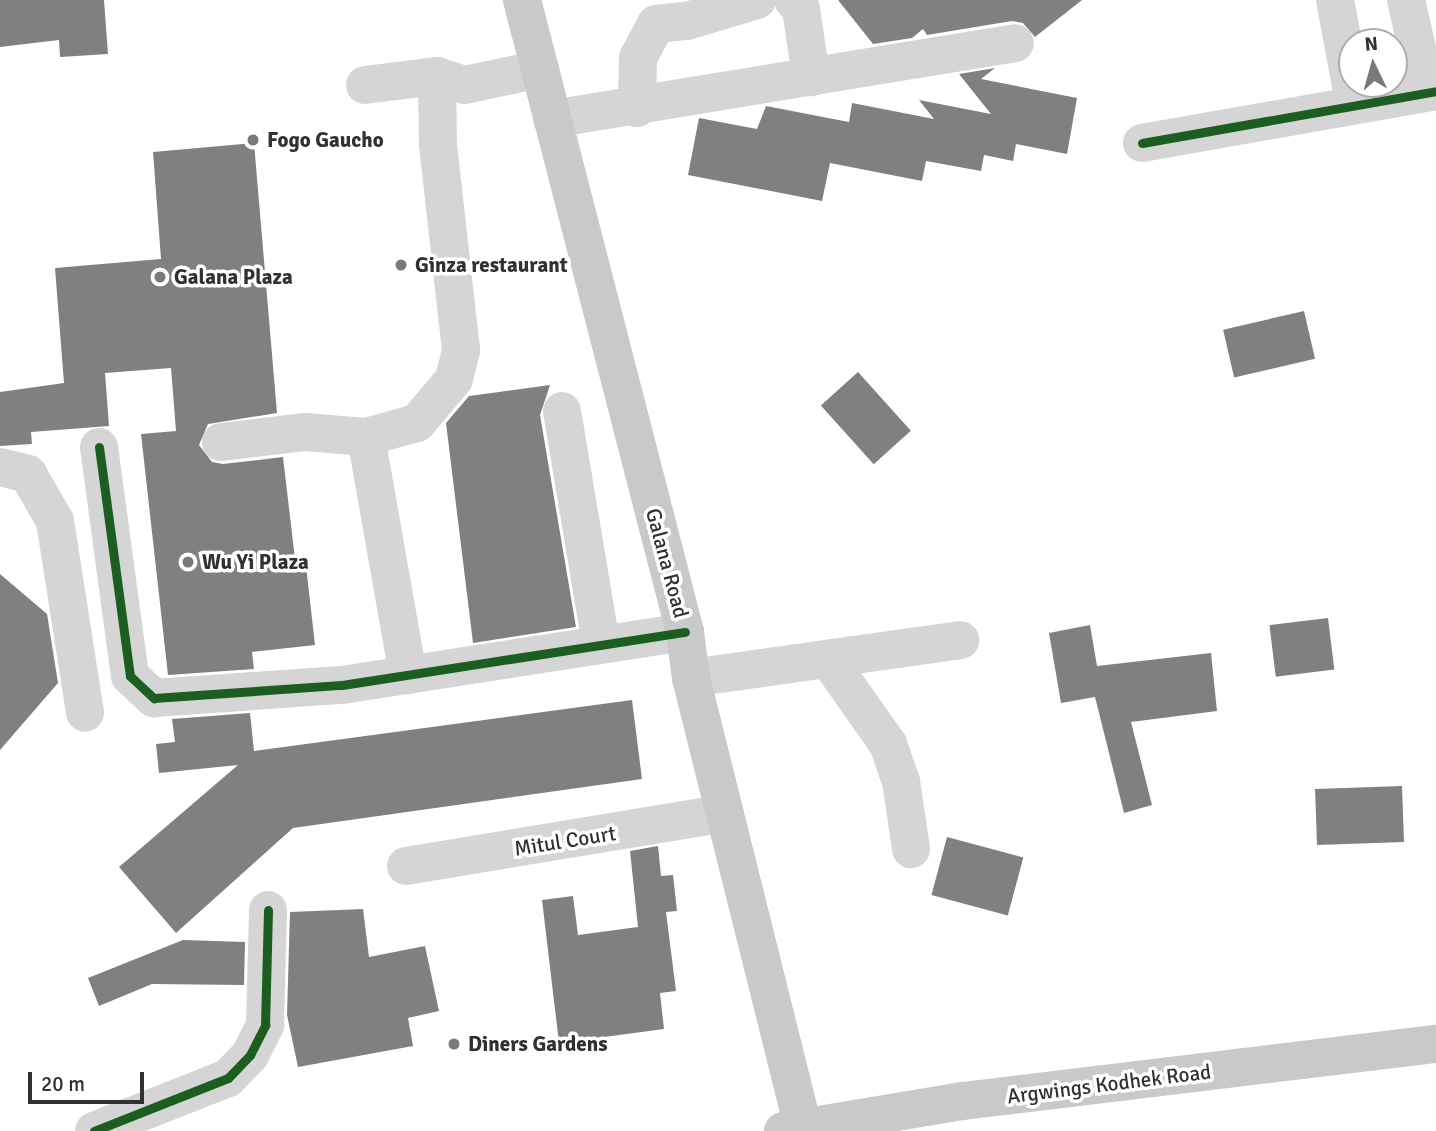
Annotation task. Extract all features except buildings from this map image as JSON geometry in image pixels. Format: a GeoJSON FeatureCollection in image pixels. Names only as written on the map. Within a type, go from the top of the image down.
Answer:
{"type":"FeatureCollection","features":[{"type":"Feature","properties":{"kind":"main road","name":"Galana Road"},"geometry":{"type":"LineString","coordinates":[[522,0],[685,632],[691,678],[724,813],[793,1130]]}},
{"type":"Feature","properties":{"kind":"main road","name":"Argwings Kodhek Road"},"geometry":{"type":"LineString","coordinates":[[793,1130],[962,1101],[1436,1044]]}},
{"type":"Feature","properties":{"kind":"street"},"geometry":{"type":"LineString","coordinates":[[637,108],[638,58],[656,24],[687,21],[757,0]]}},
{"type":"Feature","properties":{"kind":"street"},"geometry":{"type":"LineString","coordinates":[[793,0],[801,9],[811,77]]}},
{"type":"Feature","properties":{"kind":"street"},"geometry":{"type":"LineString","coordinates":[[1335,0],[1354,102]]}},
{"type":"Feature","properties":{"kind":"street"},"geometry":{"type":"LineString","coordinates":[[1142,143],[1354,102],[1432,92],[1406,0]]}},
{"type":"Feature","properties":{"kind":"street"},"geometry":{"type":"LineString","coordinates":[[552,119],[637,108],[1015,43]]}},
{"type":"Feature","properties":{"kind":"street"},"geometry":{"type":"LineString","coordinates":[[365,85],[437,76],[465,85],[540,69]]}},
{"type":"Feature","properties":{"kind":"street"},"geometry":{"type":"LineString","coordinates":[[221,442],[305,432],[366,437],[416,423],[454,379],[461,350],[438,145],[437,76]]}},
{"type":"Feature","properties":{"kind":"street"},"geometry":{"type":"LineString","coordinates":[[562,411],[601,645]]}},
{"type":"Feature","properties":{"kind":"street"},"geometry":{"type":"LineString","coordinates":[[366,437],[408,675]]}},
{"type":"Feature","properties":{"kind":"street"},"geometry":{"type":"LineString","coordinates":[[99,447],[131,677],[141,690],[154,698],[408,675],[685,632]]}},
{"type":"Feature","properties":{"kind":"street"},"geometry":{"type":"LineString","coordinates":[[0,467],[28,474],[55,521],[85,713]]}},
{"type":"Feature","properties":{"kind":"street"},"geometry":{"type":"LineString","coordinates":[[691,678],[961,640]]}},
{"type":"Feature","properties":{"kind":"street"},"geometry":{"type":"LineString","coordinates":[[828,659],[888,744],[901,781],[911,849]]}},
{"type":"Feature","properties":{"kind":"street","name":"Mitul Court"},"geometry":{"type":"LineString","coordinates":[[406,866],[724,813]]}},
{"type":"Feature","properties":{"kind":"street"},"geometry":{"type":"LineString","coordinates":[[94,1131],[228,1078],[250,1055],[265,1025],[268,910]]}},
{"type":"Feature","properties":{"kind":"cycle path"},"geometry":{"type":"LineString","coordinates":[[1142,143],[1436,91]]}},
{"type":"Feature","properties":{"kind":"cycle path"},"geometry":{"type":"LineString","coordinates":[[99,447],[130,676],[154,698],[342,685],[685,632]]}},
{"type":"Feature","properties":{"kind":"cycle path"},"geometry":{"type":"LineString","coordinates":[[94,1131],[228,1078],[250,1055],[265,1025],[268,910]]}},
{"type":"Feature","properties":{"kind":"place","name":"Fogo Gaucho"},"geometry":{"type":"Point","coordinates":[253,140]}},
{"type":"Feature","properties":{"kind":"place","name":"Ginza restaurant"},"geometry":{"type":"Point","coordinates":[401,265]}},
{"type":"Feature","properties":{"kind":"place","name":"Galana Plaza"},"geometry":{"type":"Point","coordinates":[160,277]}},
{"type":"Feature","properties":{"kind":"place","name":"Wu Yi Plaza"},"geometry":{"type":"Point","coordinates":[188,562]}},
{"type":"Feature","properties":{"kind":"place","name":"Diners Gardens"},"geometry":{"type":"Point","coordinates":[454,1044]}}]}
